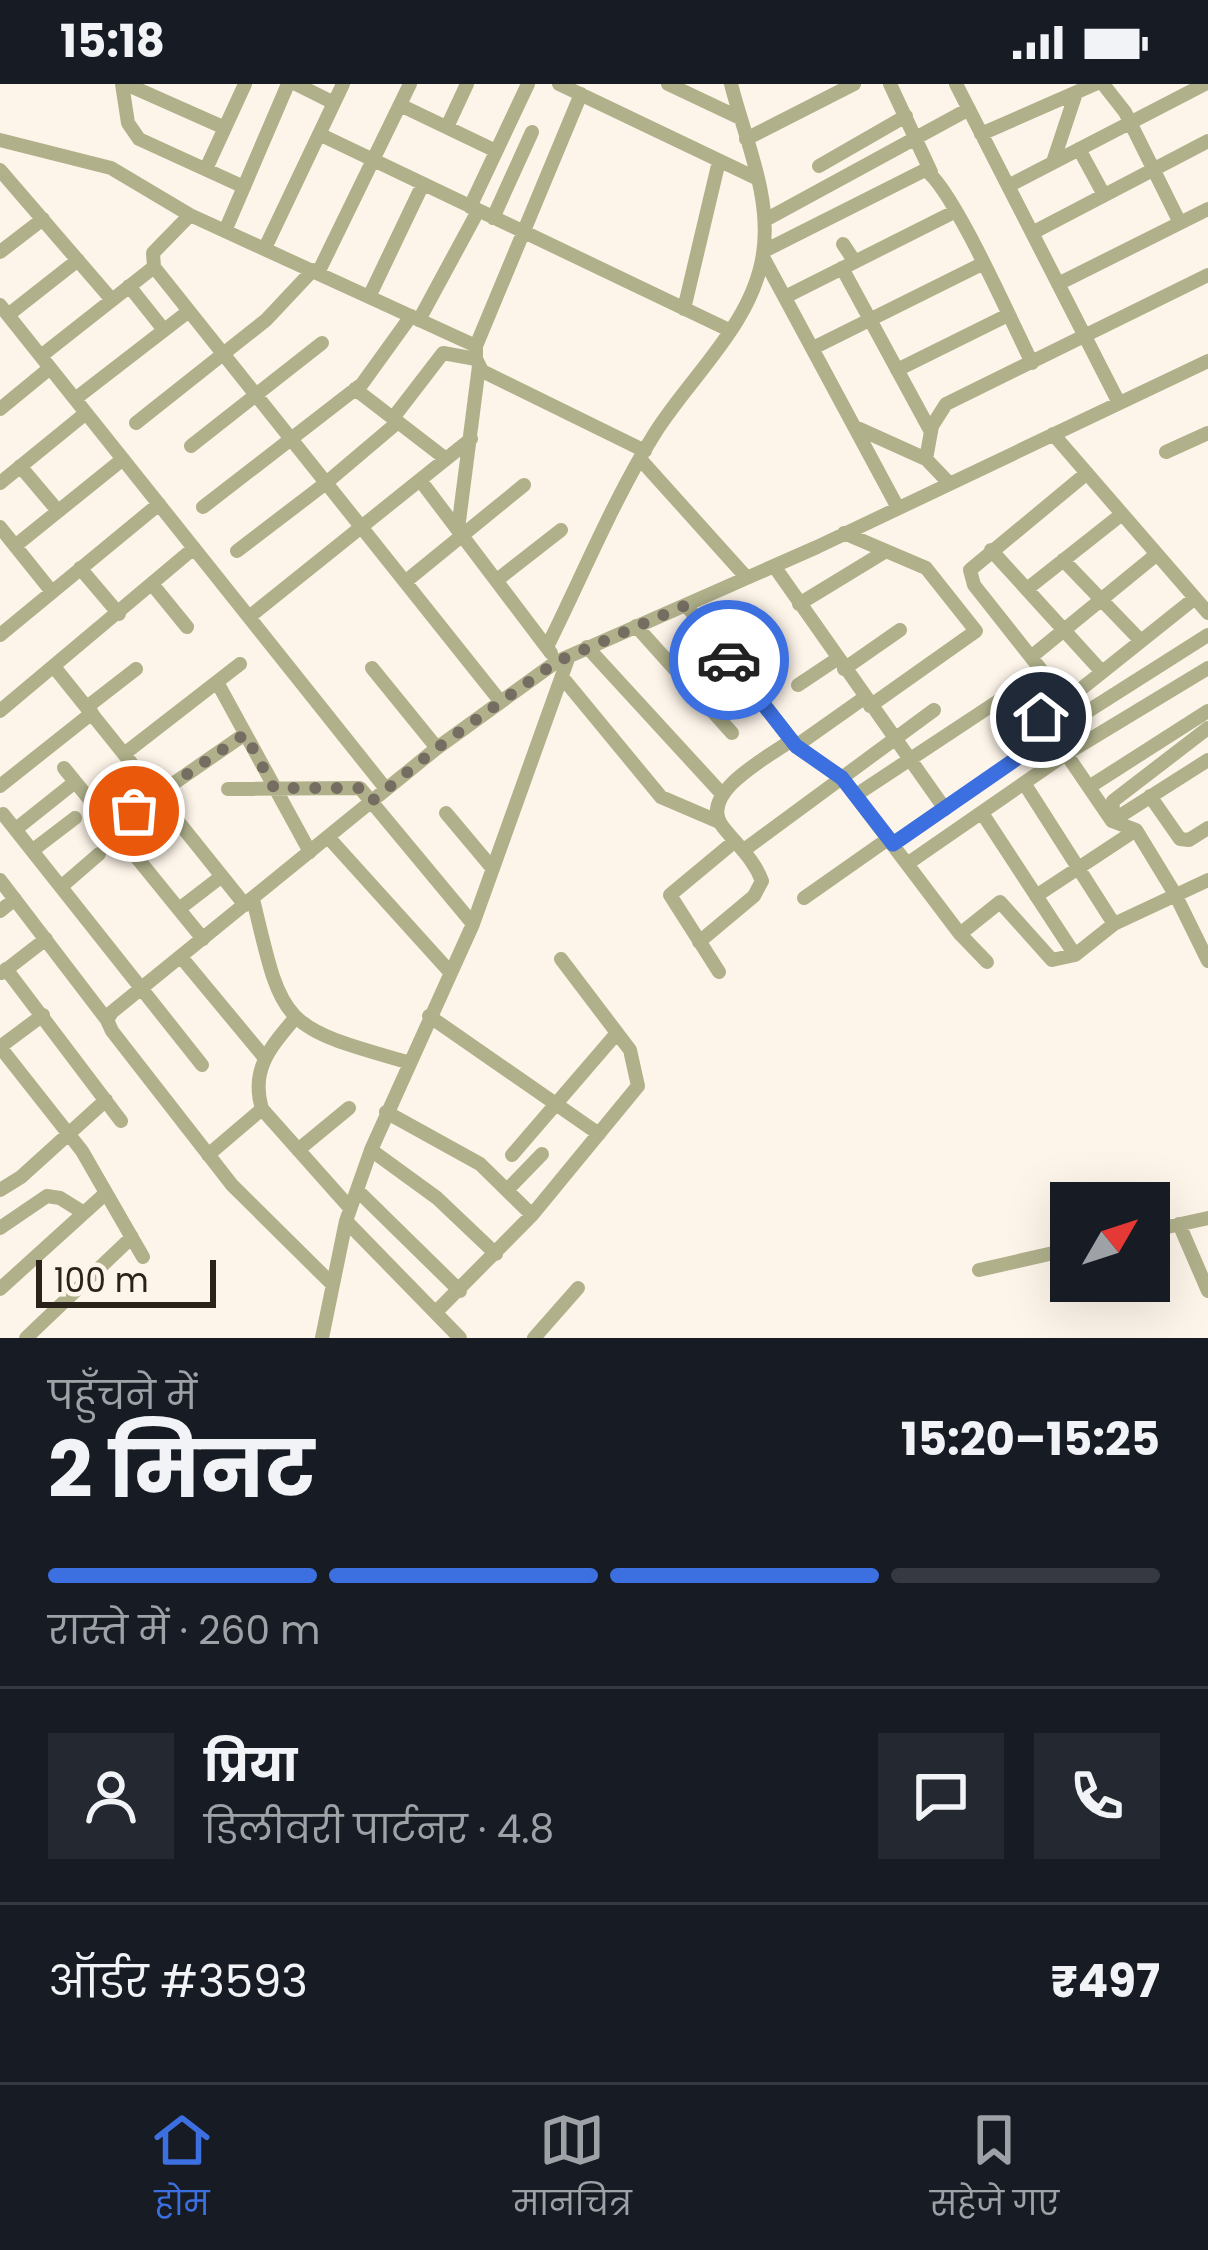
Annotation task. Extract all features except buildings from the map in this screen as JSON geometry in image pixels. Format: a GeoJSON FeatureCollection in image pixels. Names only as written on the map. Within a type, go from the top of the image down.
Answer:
{"type":"FeatureCollection","features":[{"type":"Feature","properties":{"kind":"street"},"geometry":{"type":"LineString","coordinates":[[124,84],[224,128]]}},
{"type":"Feature","properties":{"kind":"street"},"geometry":{"type":"LineString","coordinates":[[124,84],[132,133],[244,187]]}},
{"type":"Feature","properties":{"kind":"street"},"geometry":{"type":"LineString","coordinates":[[206,169],[245,84]]}},
{"type":"Feature","properties":{"kind":"street"},"geometry":{"type":"LineString","coordinates":[[225,231],[292,84],[334,103]]}},
{"type":"Feature","properties":{"kind":"street"},"geometry":{"type":"LineString","coordinates":[[265,248],[343,84]]}},
{"type":"Feature","properties":{"kind":"street"},"geometry":{"type":"LineString","coordinates":[[136,422],[224,353],[315,272],[410,84]]}},
{"type":"Feature","properties":{"kind":"street"},"geometry":{"type":"LineString","coordinates":[[447,127],[467,84]]}},
{"type":"Feature","properties":{"kind":"street"},"geometry":{"type":"LineString","coordinates":[[480,212],[496,151],[528,84]]}},
{"type":"Feature","properties":{"kind":"street"},"geometry":{"type":"LineString","coordinates":[[560,84],[758,179]]}},
{"type":"Feature","properties":{"kind":"street"},"geometry":{"type":"LineString","coordinates":[[668,84],[740,118]]}},
{"type":"Feature","properties":{"kind":"street"},"geometry":{"type":"LineString","coordinates":[[548,647],[643,455],[754,292],[765,220],[731,84]]}},
{"type":"Feature","properties":{"kind":"street"},"geometry":{"type":"LineString","coordinates":[[746,139],[854,84]]}},
{"type":"Feature","properties":{"kind":"street"},"geometry":{"type":"LineString","coordinates":[[890,84],[1032,363]]}},
{"type":"Feature","properties":{"kind":"street"},"geometry":{"type":"LineString","coordinates":[[956,84],[1119,403]]}},
{"type":"Feature","properties":{"kind":"street"},"geometry":{"type":"LineString","coordinates":[[982,134],[1099,84],[1131,124],[1180,223]]}},
{"type":"Feature","properties":{"kind":"street"},"geometry":{"type":"LineString","coordinates":[[1008,186],[1205,84]]}},
{"type":"Feature","properties":{"kind":"street"},"geometry":{"type":"LineString","coordinates":[[1053,162],[1076,93]]}},
{"type":"Feature","properties":{"kind":"street"},"geometry":{"type":"LineString","coordinates":[[460,532],[477,357],[580,94]]}},
{"type":"Feature","properties":{"kind":"street"},"geometry":{"type":"LineString","coordinates":[[400,105],[496,151]]}},
{"type":"Feature","properties":{"kind":"street"},"geometry":{"type":"LineString","coordinates":[[765,220],[969,109]]}},
{"type":"Feature","properties":{"kind":"street"},"geometry":{"type":"LineString","coordinates":[[819,166],[907,116]]}},
{"type":"Feature","properties":{"kind":"street"},"geometry":{"type":"LineString","coordinates":[[203,507],[355,389],[415,318],[532,132]]}},
{"type":"Feature","properties":{"kind":"street"},"geometry":{"type":"LineString","coordinates":[[319,134],[729,330]]}},
{"type":"Feature","properties":{"kind":"street"},"geometry":{"type":"LineString","coordinates":[[0,140],[111,168],[190,215],[415,318],[477,357],[482,371],[643,455],[747,578]]}},
{"type":"Feature","properties":{"kind":"street"},"geometry":{"type":"LineString","coordinates":[[1032,233],[1208,141]]}},
{"type":"Feature","properties":{"kind":"street"},"geometry":{"type":"LineString","coordinates":[[1078,149],[1104,196]]}},
{"type":"Feature","properties":{"kind":"street"},"geometry":{"type":"LineString","coordinates":[[684,309],[719,160]]}},
{"type":"Feature","properties":{"kind":"street"},"geometry":{"type":"LineString","coordinates":[[763,254],[920,171],[931,172]]}},
{"type":"Feature","properties":{"kind":"street"},"geometry":{"type":"LineString","coordinates":[[3,178],[112,300]]}},
{"type":"Feature","properties":{"kind":"street"},"geometry":{"type":"LineString","coordinates":[[369,297],[423,184]]}},
{"type":"Feature","properties":{"kind":"street"},"geometry":{"type":"LineString","coordinates":[[1058,284],[1208,209]]}},
{"type":"Feature","properties":{"kind":"street"},"geometry":{"type":"LineString","coordinates":[[784,297],[956,211]]}},
{"type":"Feature","properties":{"kind":"street"},"geometry":{"type":"LineString","coordinates":[[190,215],[153,253],[154,267],[500,701]]}},
{"type":"Feature","properties":{"kind":"street"},"geometry":{"type":"LineString","coordinates":[[0,252],[43,219]]}},
{"type":"Feature","properties":{"kind":"street"},"geometry":{"type":"LineString","coordinates":[[843,244],[869,319],[931,433]]}},
{"type":"Feature","properties":{"kind":"street"},"geometry":{"type":"LineString","coordinates":[[763,254],[898,508]]}},
{"type":"Feature","properties":{"kind":"street"},"geometry":{"type":"LineString","coordinates":[[0,337],[8,315],[78,260]]}},
{"type":"Feature","properties":{"kind":"street"},"geometry":{"type":"LineString","coordinates":[[813,348],[982,264]]}},
{"type":"Feature","properties":{"kind":"street"},"geometry":{"type":"LineString","coordinates":[[0,409],[112,300],[154,267]]}},
{"type":"Feature","properties":{"kind":"street"},"geometry":{"type":"LineString","coordinates":[[926,459],[931,433],[946,404],[1208,275]]}},
{"type":"Feature","properties":{"kind":"street"},"geometry":{"type":"LineString","coordinates":[[129,286],[164,330]]}},
{"type":"Feature","properties":{"kind":"street"},"geometry":{"type":"LineString","coordinates":[[75,400],[189,311]]}},
{"type":"Feature","properties":{"kind":"street"},"geometry":{"type":"LineString","coordinates":[[8,315],[386,789]]}},
{"type":"Feature","properties":{"kind":"street"},"geometry":{"type":"LineString","coordinates":[[897,370],[1008,315]]}},
{"type":"Feature","properties":{"kind":"street"},"geometry":{"type":"LineString","coordinates":[[191,446],[322,344]]}},
{"type":"Feature","properties":{"kind":"street"},"geometry":{"type":"LineString","coordinates":[[237,551],[326,483],[396,420],[443,353],[477,357]]}},
{"type":"Feature","properties":{"kind":"street"},"geometry":{"type":"LineString","coordinates":[[107,1020],[437,748],[500,701],[587,647],[774,566],[1208,361]]}},
{"type":"Feature","properties":{"kind":"street"},"geometry":{"type":"LineString","coordinates":[[355,389],[446,459]]}},
{"type":"Feature","properties":{"kind":"street"},"geometry":{"type":"LineString","coordinates":[[0,483],[86,413]]}},
{"type":"Feature","properties":{"kind":"street"},"geometry":{"type":"LineString","coordinates":[[855,427],[926,459],[949,483]]}},
{"type":"Feature","properties":{"kind":"street"},"geometry":{"type":"LineString","coordinates":[[1166,452],[1208,433]]}},
{"type":"Feature","properties":{"kind":"street"},"geometry":{"type":"LineString","coordinates":[[1053,434],[1208,614]]}},
{"type":"Feature","properties":{"kind":"street"},"geometry":{"type":"LineString","coordinates":[[249,617],[471,439]]}},
{"type":"Feature","properties":{"kind":"street"},"geometry":{"type":"LineString","coordinates":[[15,546],[123,459]]}},
{"type":"Feature","properties":{"kind":"street"},"geometry":{"type":"LineString","coordinates":[[20,466],[58,511]]}},
{"type":"Feature","properties":{"kind":"street"},"geometry":{"type":"LineString","coordinates":[[1087,473],[974,564],[970,578],[1030,656],[1064,695],[1076,693],[1195,598]]}},
{"type":"Feature","properties":{"kind":"street"},"geometry":{"type":"LineString","coordinates":[[420,480],[662,796],[717,821],[757,868],[760,888],[699,942]]}},
{"type":"Feature","properties":{"kind":"street"},"geometry":{"type":"LineString","coordinates":[[405,582],[460,532],[524,485]]}},
{"type":"Feature","properties":{"kind":"street"},"geometry":{"type":"LineString","coordinates":[[0,635],[159,504]]}},
{"type":"Feature","properties":{"kind":"street"},"geometry":{"type":"LineString","coordinates":[[1027,589],[1122,514]]}},
{"type":"Feature","properties":{"kind":"street"},"geometry":{"type":"LineString","coordinates":[[0,527],[52,592]]}},
{"type":"Feature","properties":{"kind":"street"},"geometry":{"type":"LineString","coordinates":[[497,580],[561,530]]}},
{"type":"Feature","properties":{"kind":"street"},"geometry":{"type":"LineString","coordinates":[[717,821],[714,811],[722,794],[794,743],[976,631],[926,568],[844,533]]}},
{"type":"Feature","properties":{"kind":"street"},"geometry":{"type":"LineString","coordinates":[[0,711],[194,548]]}},
{"type":"Feature","properties":{"kind":"street"},"geometry":{"type":"LineString","coordinates":[[991,550],[1102,672]]}},
{"type":"Feature","properties":{"kind":"street"},"geometry":{"type":"LineString","coordinates":[[800,604],[886,551]]}},
{"type":"Feature","properties":{"kind":"street"},"geometry":{"type":"LineString","coordinates":[[1030,656],[1157,554]]}},
{"type":"Feature","properties":{"kind":"street"},"geometry":{"type":"LineString","coordinates":[[1063,560],[1142,641]]}},
{"type":"Feature","properties":{"kind":"street"},"geometry":{"type":"LineString","coordinates":[[774,566],[945,809]]}},
{"type":"Feature","properties":{"kind":"street"},"geometry":{"type":"LineString","coordinates":[[80,568],[118,614]]}},
{"type":"Feature","properties":{"kind":"street"},"geometry":{"type":"LineString","coordinates":[[152,584],[187,627]]}},
{"type":"Feature","properties":{"kind":"street"},"geometry":{"type":"LineString","coordinates":[[686,605],[794,743],[842,778],[960,934],[987,962]]}},
{"type":"Feature","properties":{"kind":"street"},"geometry":{"type":"LineString","coordinates":[[636,626],[733,733]]}},
{"type":"Feature","properties":{"kind":"street"},"geometry":{"type":"LineString","coordinates":[[798,685],[900,630]]}},
{"type":"Feature","properties":{"kind":"street"},"geometry":{"type":"LineString","coordinates":[[805,898],[1208,635]]}},
{"type":"Feature","properties":{"kind":"street"},"geometry":{"type":"LineString","coordinates":[[587,647],[722,794]]}},
{"type":"Feature","properties":{"kind":"street"},"geometry":{"type":"LineString","coordinates":[[91,801],[129,760],[240,664]]}},
{"type":"Feature","properties":{"kind":"street"},"geometry":{"type":"LineString","coordinates":[[322,1338],[348,1215],[371,1150],[473,924],[563,665]]}},
{"type":"Feature","properties":{"kind":"street"},"geometry":{"type":"LineString","coordinates":[[56,668],[222,876],[249,902],[272,981],[295,1018],[325,1039],[407,1062]]}},
{"type":"Feature","properties":{"kind":"street"},"geometry":{"type":"LineString","coordinates":[[372,668],[437,748]]}},
{"type":"Feature","properties":{"kind":"street"},"geometry":{"type":"LineString","coordinates":[[907,864],[1066,754],[1208,668]]}},
{"type":"Feature","properties":{"kind":"street"},"geometry":{"type":"LineString","coordinates":[[0,787],[136,669]]}},
{"type":"Feature","properties":{"kind":"street"},"geometry":{"type":"LineString","coordinates":[[217,682],[310,852]]}},
{"type":"Feature","properties":{"kind":"street"},"geometry":{"type":"LineString","coordinates":[[856,795],[1021,686]]}},
{"type":"Feature","properties":{"kind":"street"},"geometry":{"type":"LineString","coordinates":[[719,972],[670,896],[934,710]]}},
{"type":"Feature","properties":{"kind":"street"},"geometry":{"type":"LineString","coordinates":[[1089,787],[1208,711]]}},
{"type":"Feature","properties":{"kind":"street"},"geometry":{"type":"LineString","coordinates":[[1041,717],[1112,821],[1136,830],[1206,954]]}},
{"type":"Feature","properties":{"kind":"street"},"geometry":{"type":"LineString","coordinates":[[1112,821],[1113,801],[1208,728]]}},
{"type":"Feature","properties":{"kind":"street"},"geometry":{"type":"LineString","coordinates":[[112,826],[245,734]]}},
{"type":"Feature","properties":{"kind":"street"},"geometry":{"type":"LineString","coordinates":[[1112,821],[1208,760]]}},
{"type":"Feature","properties":{"kind":"street"},"geometry":{"type":"LineString","coordinates":[[64,768],[203,939]]}},
{"type":"Feature","properties":{"kind":"street"},"geometry":{"type":"LineString","coordinates":[[16,829],[75,782]]}},
{"type":"Feature","properties":{"kind":"street"},"geometry":{"type":"LineString","coordinates":[[1024,784],[1114,924]]}},
{"type":"Feature","properties":{"kind":"street"},"geometry":{"type":"LineString","coordinates":[[228,789],[360,788],[473,924]]}},
{"type":"Feature","properties":{"kind":"street"},"geometry":{"type":"LineString","coordinates":[[1150,796],[1180,839],[1189,840],[1208,828]]}},
{"type":"Feature","properties":{"kind":"street"},"geometry":{"type":"LineString","coordinates":[[446,813],[493,869]]}},
{"type":"Feature","properties":{"kind":"street"},"geometry":{"type":"LineString","coordinates":[[982,813],[1075,955]]}},
{"type":"Feature","properties":{"kind":"street"},"geometry":{"type":"LineString","coordinates":[[3,814],[202,1065]]}},
{"type":"Feature","properties":{"kind":"street"},"geometry":{"type":"LineString","coordinates":[[33,850],[74,818]]}},
{"type":"Feature","properties":{"kind":"street"},"geometry":{"type":"LineString","coordinates":[[1036,896],[1136,830]]}},
{"type":"Feature","properties":{"kind":"street"},"geometry":{"type":"LineString","coordinates":[[328,837],[450,972]]}},
{"type":"Feature","properties":{"kind":"street"},"geometry":{"type":"LineString","coordinates":[[62,886],[99,854]]}},
{"type":"Feature","properties":{"kind":"street"},"geometry":{"type":"LineString","coordinates":[[179,909],[222,876]]}},
{"type":"Feature","properties":{"kind":"street"},"geometry":{"type":"LineString","coordinates":[[0,880],[208,1155],[331,1283]]}},
{"type":"Feature","properties":{"kind":"street"},"geometry":{"type":"LineString","coordinates":[[960,934],[1000,902],[1052,960],[1075,955],[1114,924],[1208,880]]}},
{"type":"Feature","properties":{"kind":"street"},"geometry":{"type":"LineString","coordinates":[[0,911],[15,899]]}},
{"type":"Feature","properties":{"kind":"street"},"geometry":{"type":"LineString","coordinates":[[46,939],[3,972],[43,1015],[121,1121]]}},
{"type":"Feature","properties":{"kind":"street"},"geometry":{"type":"LineString","coordinates":[[181,957],[264,1057]]}},
{"type":"Feature","properties":{"kind":"street"},"geometry":{"type":"LineString","coordinates":[[437,1311],[532,1215],[638,1086],[636,1064],[561,959]]}},
{"type":"Feature","properties":{"kind":"street"},"geometry":{"type":"LineString","coordinates":[[43,1015],[0,1047],[68,1130],[143,1257]]}},
{"type":"Feature","properties":{"kind":"street"},"geometry":{"type":"LineString","coordinates":[[429,1016],[599,1134]]}},
{"type":"Feature","properties":{"kind":"street"},"geometry":{"type":"LineString","coordinates":[[295,1018],[259,1070],[262,1109],[348,1215],[460,1338]]}},
{"type":"Feature","properties":{"kind":"street"},"geometry":{"type":"LineString","coordinates":[[0,1025],[11,1039]]}},
{"type":"Feature","properties":{"kind":"street"},"geometry":{"type":"LineString","coordinates":[[512,1155],[616,1033]]}},
{"type":"Feature","properties":{"kind":"street"},"geometry":{"type":"LineString","coordinates":[[0,1190],[21,1177],[106,1100]]}},
{"type":"Feature","properties":{"kind":"street"},"geometry":{"type":"LineString","coordinates":[[298,1150],[349,1108]]}},
{"type":"Feature","properties":{"kind":"street"},"geometry":{"type":"LineString","coordinates":[[208,1155],[262,1109]]}},
{"type":"Feature","properties":{"kind":"street"},"geometry":{"type":"LineString","coordinates":[[386,1112],[458,1148],[532,1215]]}},
{"type":"Feature","properties":{"kind":"street"},"geometry":{"type":"LineString","coordinates":[[371,1150],[437,1198],[496,1254]]}},
{"type":"Feature","properties":{"kind":"street"},"geometry":{"type":"LineString","coordinates":[[508,1190],[542,1154]]}},
{"type":"Feature","properties":{"kind":"street"},"geometry":{"type":"LineString","coordinates":[[357,1190],[460,1291]]}},
{"type":"Feature","properties":{"kind":"street"},"geometry":{"type":"LineString","coordinates":[[0,1289],[106,1193]]}},
{"type":"Feature","properties":{"kind":"street"},"geometry":{"type":"LineString","coordinates":[[0,1228],[47,1196],[60,1198],[84,1214]]}},
{"type":"Feature","properties":{"kind":"street"},"geometry":{"type":"LineString","coordinates":[[1170,1226],[1208,1218]]}},
{"type":"Feature","properties":{"kind":"street"},"geometry":{"type":"LineString","coordinates":[[1179,1224],[1204,1269],[1208,1291]]}},
{"type":"Feature","properties":{"kind":"street"},"geometry":{"type":"LineString","coordinates":[[26,1338],[132,1237]]}},
{"type":"Feature","properties":{"kind":"street"},"geometry":{"type":"LineString","coordinates":[[979,1270],[1050,1254]]}},
{"type":"Feature","properties":{"kind":"street"},"geometry":{"type":"LineString","coordinates":[[540,1336],[578,1288]]}},
{"type":"Feature","properties":{"kind":"way so far"},"geometry":{"type":"LineString","coordinates":[[134,811],[245,734],[274,788],[360,788],[372,801],[556,662],[686,605],[729,660]]}},
{"type":"Feature","properties":{"kind":"route"},"geometry":{"type":"LineString","coordinates":[[729,660],[796,746],[842,778],[893,844],[1052,734],[1041,717]]}}]}
